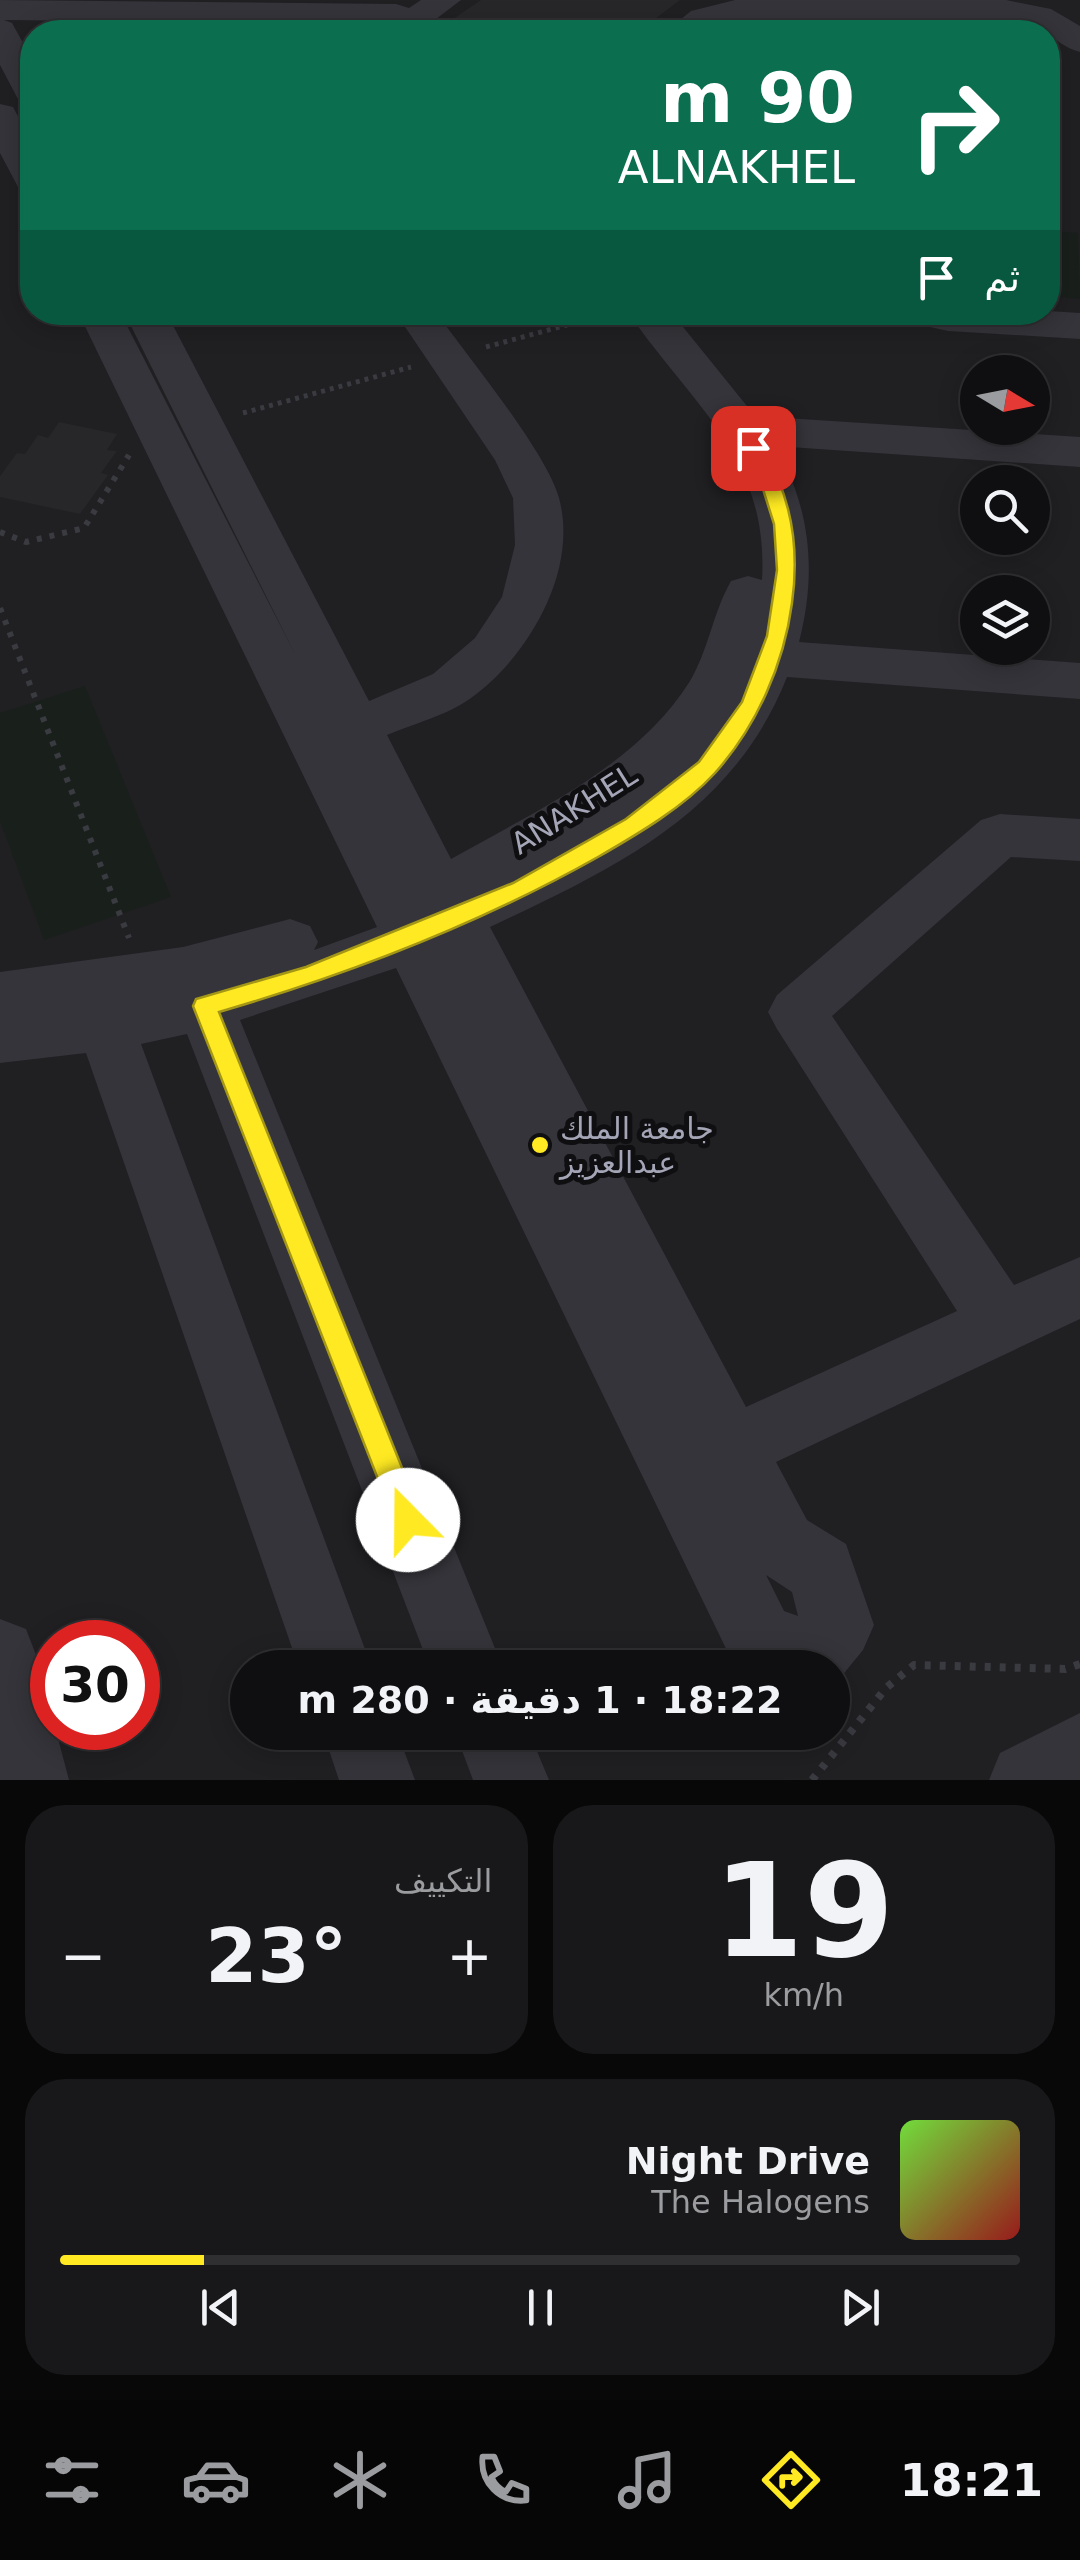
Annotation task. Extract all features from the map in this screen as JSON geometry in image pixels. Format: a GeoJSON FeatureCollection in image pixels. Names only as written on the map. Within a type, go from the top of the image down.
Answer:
{"type":"FeatureCollection","features":[{"type":"Feature","properties":{"kind":"street"},"geometry":{"type":"LineString","coordinates":[[114,0],[406,14]]}},
{"type":"Feature","properties":{"kind":"street"},"geometry":{"type":"LineString","coordinates":[[700,20],[745,8],[843,20],[998,8],[1046,20]]}},
{"type":"Feature","properties":{"kind":"street"},"geometry":{"type":"LineString","coordinates":[[0,10],[406,14]]}},
{"type":"Feature","properties":{"kind":"street"},"geometry":{"type":"LineString","coordinates":[[0,30],[20,69]]}},
{"type":"Feature","properties":{"kind":"street"},"geometry":{"type":"LineString","coordinates":[[11,121],[20,146]]}},
{"type":"Feature","properties":{"kind":"street"},"geometry":{"type":"LineString","coordinates":[[106,325],[426,912],[732,1448],[782,1545],[821,1569],[838,1626],[810,1656],[759,1637],[426,912],[356,726],[151,325]]}},
{"type":"Feature","properties":{"kind":"street"},"geometry":{"type":"LineString","coordinates":[[356,726],[451,687],[492,651],[526,599],[538,545],[536,498],[516,458],[424,325]]}},
{"type":"Feature","properties":{"kind":"street","name":"ANAKHEL"},"geometry":{"type":"LineString","coordinates":[[0,996],[120,983],[426,912],[612,792],[679,736],[707,701],[734,647],[752,581],[748,517],[736,475],[709,427],[627,325]]}},
{"type":"Feature","properties":{"kind":"street"},"geometry":{"type":"LineString","coordinates":[[0,1038],[106,1026],[205,1006],[311,976],[426,912],[521,889],[634,826],[707,768],[752,705],[773,647],[787,570],[784,524],[765,466],[658,325]]}},
{"type":"Feature","properties":{"kind":"street"},"geometry":{"type":"LineString","coordinates":[[734,421],[960,427]]}},
{"type":"Feature","properties":{"kind":"street"},"geometry":{"type":"LineString","coordinates":[[734,421],[1080,452]]}},
{"type":"Feature","properties":{"kind":"street"},"geometry":{"type":"LineString","coordinates":[[1050,432],[1080,434]]}},
{"type":"Feature","properties":{"kind":"street"},"geometry":{"type":"LineString","coordinates":[[773,647],[1080,659]]}},
{"type":"Feature","properties":{"kind":"street"},"geometry":{"type":"LineString","coordinates":[[773,647],[1080,682]]}},
{"type":"Feature","properties":{"kind":"street"},"geometry":{"type":"LineString","coordinates":[[1002,1323],[797,1012],[1000,835],[1080,840]]}},
{"type":"Feature","properties":{"kind":"street"},"geometry":{"type":"LineString","coordinates":[[205,1006],[460,1650]]}},
{"type":"Feature","properties":{"kind":"street"},"geometry":{"type":"LineString","coordinates":[[106,1026],[330,1650]]}},
{"type":"Feature","properties":{"kind":"street"},"geometry":{"type":"LineString","coordinates":[[732,1448],[1080,1287]]}},
{"type":"Feature","properties":{"kind":"street"},"geometry":{"type":"LineString","coordinates":[[0,1655],[31,1780]]}},
{"type":"Feature","properties":{"kind":"street"},"geometry":{"type":"LineString","coordinates":[[366,1750],[377,1780]]}},
{"type":"Feature","properties":{"kind":"street"},"geometry":{"type":"LineString","coordinates":[[499,1750],[511,1780]]}},
{"type":"Feature","properties":{"kind":"street"},"geometry":{"type":"LineString","coordinates":[[1027,1780],[1080,1750]]}},
{"type":"Feature","properties":{"kind":"path"},"geometry":{"type":"LineString","coordinates":[[0,532],[26,542],[84,528],[138,441]]}},
{"type":"Feature","properties":{"kind":"path"},"geometry":{"type":"LineString","coordinates":[[0,608],[136,953]]}},
{"type":"Feature","properties":{"kind":"path"},"geometry":{"type":"LineString","coordinates":[[812,1780],[886,1688],[914,1665],[1065,1669],[1080,1664]]}},
{"type":"Feature","properties":{"kind":"shaded area","name":"جامعة الملك عبدالعزيز"},"geometry":{"type":"Polygon","coordinates":[[[0,0],[1080,0],[1080,1780],[0,1780],[0,0]]]}},
{"type":"Feature","properties":{"kind":"shaded area"},"geometry":{"type":"Polygon","coordinates":[[[1060,232],[1078,233],[1080,299],[1060,297],[1060,232]]]}},
{"type":"Feature","properties":{"kind":"shaded area"},"geometry":{"type":"Polygon","coordinates":[[[85,686],[171,897],[44,940],[0,821],[0,713],[85,686]]]}},
{"type":"Feature","properties":{"kind":"building"},"geometry":{"type":"Polygon","coordinates":[[[481,0],[680,0],[654,20],[452,20],[481,0]]]}},
{"type":"Feature","properties":{"kind":"building"},"geometry":{"type":"Polygon","coordinates":[[[59,422],[117,434],[107,450],[117,451],[101,473],[108,475],[80,514],[0,497],[0,476],[17,453],[25,454],[38,435],[48,438],[59,422]]]}},
{"type":"Feature","properties":{"kind":"place","name":"جامعة الملك عبدالعزيز"},"geometry":{"type":"Point","coordinates":[540,1145]}},
{"type":"Feature","properties":{"kind":"route"},"geometry":{"type":"LineString","coordinates":[[408,1520],[205,1006],[311,976],[521,889],[634,826],[707,768],[752,705],[777,636],[787,570],[784,524],[765,466],[753,448]]}}]}
